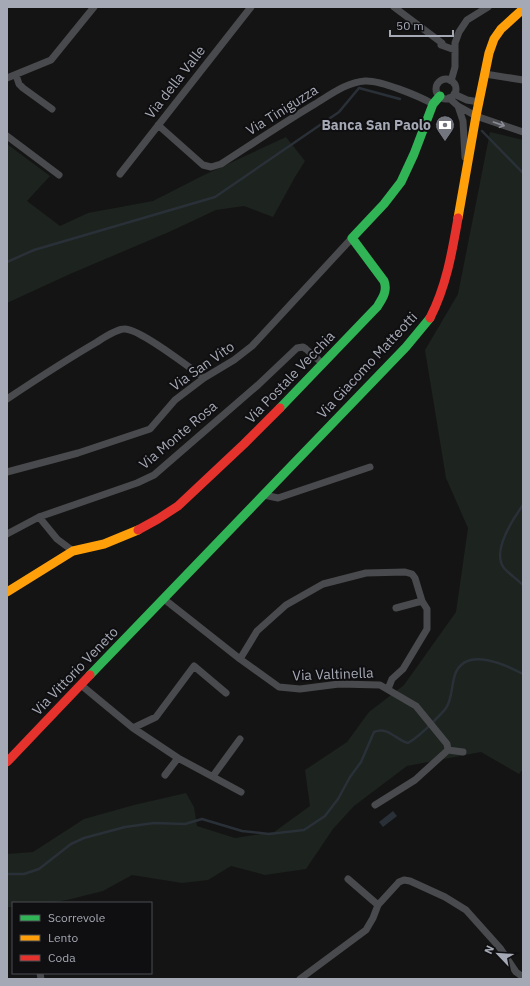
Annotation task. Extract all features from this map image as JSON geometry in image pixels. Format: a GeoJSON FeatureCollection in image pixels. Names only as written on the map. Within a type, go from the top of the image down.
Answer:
{"type":"FeatureCollection","features":[{"type":"Feature","properties":{"kind":"main road","name":"Via Giacomo Matteotti"},"geometry":{"type":"LineString","coordinates":[[164,599],[406,347],[428,322],[442,292],[451,256],[464,180],[489,53],[497,33],[523,9]]}},
{"type":"Feature","properties":{"kind":"main road"},"geometry":{"type":"LineString","coordinates":[[352,238],[389,198],[402,181],[409,168],[433,104],[448,96]]}},
{"type":"Feature","properties":{"kind":"main road","name":"Via Postale Vecchia"},"geometry":{"type":"LineString","coordinates":[[7,592],[73,551],[104,544],[128,535],[158,519],[178,506],[244,444],[323,364],[381,302],[386,291],[384,281],[352,238]]}},
{"type":"Feature","properties":{"kind":"main road","name":"Via Vittorio Veneto"},"geometry":{"type":"LineString","coordinates":[[7,762],[164,599]]}},
{"type":"Feature","properties":{"kind":"street"},"geometry":{"type":"LineString","coordinates":[[7,78],[51,60],[94,7]]}},
{"type":"Feature","properties":{"kind":"street","name":"Via della Valle"},"geometry":{"type":"LineString","coordinates":[[120,174],[251,7]]}},
{"type":"Feature","properties":{"kind":"street"},"geometry":{"type":"LineString","coordinates":[[394,7],[442,43],[441,44],[455,50]]}},
{"type":"Feature","properties":{"kind":"street"},"geometry":{"type":"LineString","coordinates":[[451,81],[455,66],[457,37],[464,24],[471,17],[488,7]]}},
{"type":"Feature","properties":{"kind":"street"},"geometry":{"type":"LineString","coordinates":[[485,74],[523,80]]}},
{"type":"Feature","properties":{"kind":"street"},"geometry":{"type":"LineString","coordinates":[[16,75],[19,84],[23,88],[52,109]]}},
{"type":"Feature","properties":{"kind":"street"},"geometry":{"type":"LineString","coordinates":[[448,96],[456,88],[451,81],[445,79],[439,82],[437,91],[448,96],[479,102]]}},
{"type":"Feature","properties":{"kind":"street","name":"Via Tiniguzza"},"geometry":{"type":"LineString","coordinates":[[158,125],[203,165],[211,168],[221,164],[281,124],[336,91],[360,81],[379,83],[419,97],[433,104]]}},
{"type":"Feature","properties":{"kind":"street"},"geometry":{"type":"LineString","coordinates":[[448,96],[458,106],[476,116],[523,132]]}},
{"type":"Feature","properties":{"kind":"street"},"geometry":{"type":"LineString","coordinates":[[458,106],[463,121],[464,180]]}},
{"type":"Feature","properties":{"kind":"street"},"geometry":{"type":"LineString","coordinates":[[7,136],[60,175]]}},
{"type":"Feature","properties":{"kind":"street","name":"Via San Vito"},"geometry":{"type":"LineString","coordinates":[[10,471],[78,453],[150,429],[175,400],[204,378],[234,360],[252,346],[352,238]]}},
{"type":"Feature","properties":{"kind":"street"},"geometry":{"type":"LineString","coordinates":[[7,399],[59,364],[105,337],[124,328],[135,331],[204,378]]}},
{"type":"Feature","properties":{"kind":"street","name":"Via Monte Rosa"},"geometry":{"type":"LineString","coordinates":[[7,534],[39,517],[137,483],[154,475],[258,385],[297,348],[306,349],[323,364]]}},
{"type":"Feature","properties":{"kind":"street"},"geometry":{"type":"LineString","coordinates":[[264,495],[278,498],[370,467]]}},
{"type":"Feature","properties":{"kind":"street"},"geometry":{"type":"LineString","coordinates":[[39,517],[57,539],[73,551]]}},
{"type":"Feature","properties":{"kind":"street","name":"Via Valtinella"},"geometry":{"type":"LineString","coordinates":[[240,659],[257,631],[286,605],[323,584],[366,572],[405,572],[412,574],[415,578],[422,601],[427,609],[427,629],[403,670],[392,679],[388,689]]}},
{"type":"Feature","properties":{"kind":"street","name":"Via Valtinella"},"geometry":{"type":"LineString","coordinates":[[164,599],[240,659],[279,687],[300,689],[339,684],[380,685],[388,689],[416,706],[438,730],[448,744],[448,750]]}},
{"type":"Feature","properties":{"kind":"street"},"geometry":{"type":"LineString","coordinates":[[396,608],[422,601]]}},
{"type":"Feature","properties":{"kind":"street"},"geometry":{"type":"LineString","coordinates":[[133,728],[156,717],[194,666],[226,693]]}},
{"type":"Feature","properties":{"kind":"street"},"geometry":{"type":"LineString","coordinates":[[81,685],[133,728],[178,758],[241,792]]}},
{"type":"Feature","properties":{"kind":"street"},"geometry":{"type":"LineString","coordinates":[[213,776],[240,739]]}},
{"type":"Feature","properties":{"kind":"street"},"geometry":{"type":"LineString","coordinates":[[374,805],[415,780],[448,750],[463,752]]}},
{"type":"Feature","properties":{"kind":"street"},"geometry":{"type":"LineString","coordinates":[[165,775],[178,758]]}},
{"type":"Feature","properties":{"kind":"street"},"geometry":{"type":"LineString","coordinates":[[348,879],[378,905]]}},
{"type":"Feature","properties":{"kind":"street"},"geometry":{"type":"LineString","coordinates":[[300,979],[366,930],[378,905],[399,882],[404,880],[410,881],[445,897],[466,910],[500,948],[516,972],[523,977]]}},
{"type":"Feature","properties":{"kind":"shaded area"},"geometry":{"type":"Polygon","coordinates":[[[490,132],[523,140],[523,769],[519,774],[481,752],[407,766],[354,806],[333,829],[306,869],[265,875],[231,866],[208,880],[182,883],[132,875],[103,891],[55,902],[12,902],[12,907],[7,907],[7,854],[33,852],[84,819],[134,805],[186,793],[194,807],[197,826],[235,838],[274,832],[310,806],[305,770],[347,742],[369,712],[404,685],[456,612],[468,528],[446,478],[425,350],[458,294],[490,132]]]}},
{"type":"Feature","properties":{"kind":"shaded area"},"geometry":{"type":"Polygon","coordinates":[[[286,137],[305,161],[273,217],[244,206],[216,210],[7,303],[7,144],[50,176],[27,201],[60,226],[88,213],[153,201],[202,176],[286,137]]]}},
{"type":"Feature","properties":{"kind":"shaded area"},"geometry":{"type":"Polygon","coordinates":[[[393,811],[397,816],[383,827],[379,822],[393,811]]]}},
{"type":"Feature","properties":{"kind":"waterway"},"geometry":{"type":"LineString","coordinates":[[7,262],[34,250],[215,197],[339,112],[359,88],[400,99]]}},
{"type":"Feature","properties":{"kind":"waterway"},"geometry":{"type":"LineString","coordinates":[[482,131],[523,173]]}},
{"type":"Feature","properties":{"kind":"waterway"},"geometry":{"type":"LineString","coordinates":[[523,505],[505,535],[500,553],[504,568],[523,585]]}},
{"type":"Feature","properties":{"kind":"waterway"},"geometry":{"type":"LineString","coordinates":[[7,874],[24,874],[39,869],[71,844],[84,838],[125,827],[154,823],[185,824],[202,819],[242,831],[269,834],[304,830],[325,816],[338,799],[350,777],[361,762],[374,732],[388,732],[408,743],[420,734],[445,709],[451,695],[454,676],[462,665],[469,660],[488,660],[507,666],[523,674]]}},
{"type":"Feature","properties":{"kind":"traffic: fast"},"geometry":{"type":"LineString","coordinates":[[280,408],[377,307],[382,298],[385,292],[384,281],[352,238],[384,204],[401,182],[414,154],[433,104],[440,96]]}},
{"type":"Feature","properties":{"kind":"traffic: fast"},"geometry":{"type":"LineString","coordinates":[[90,675],[406,347],[430,318]]}},
{"type":"Feature","properties":{"kind":"traffic: slow"},"geometry":{"type":"LineString","coordinates":[[458,218],[489,53],[494,39],[501,29],[523,9]]}},
{"type":"Feature","properties":{"kind":"traffic: slow"},"geometry":{"type":"LineString","coordinates":[[7,592],[73,551],[104,544],[138,530]]}},
{"type":"Feature","properties":{"kind":"traffic: jam"},"geometry":{"type":"LineString","coordinates":[[430,318],[436,306],[444,282],[451,257],[458,218]]}},
{"type":"Feature","properties":{"kind":"traffic: jam"},"geometry":{"type":"LineString","coordinates":[[138,530],[178,506],[280,408]]}},
{"type":"Feature","properties":{"kind":"traffic: jam"},"geometry":{"type":"LineString","coordinates":[[7,762],[90,675]]}},
{"type":"Feature","properties":{"kind":"place","name":"Banca San Paolo"},"geometry":{"type":"Point","coordinates":[445,142]}}]}
